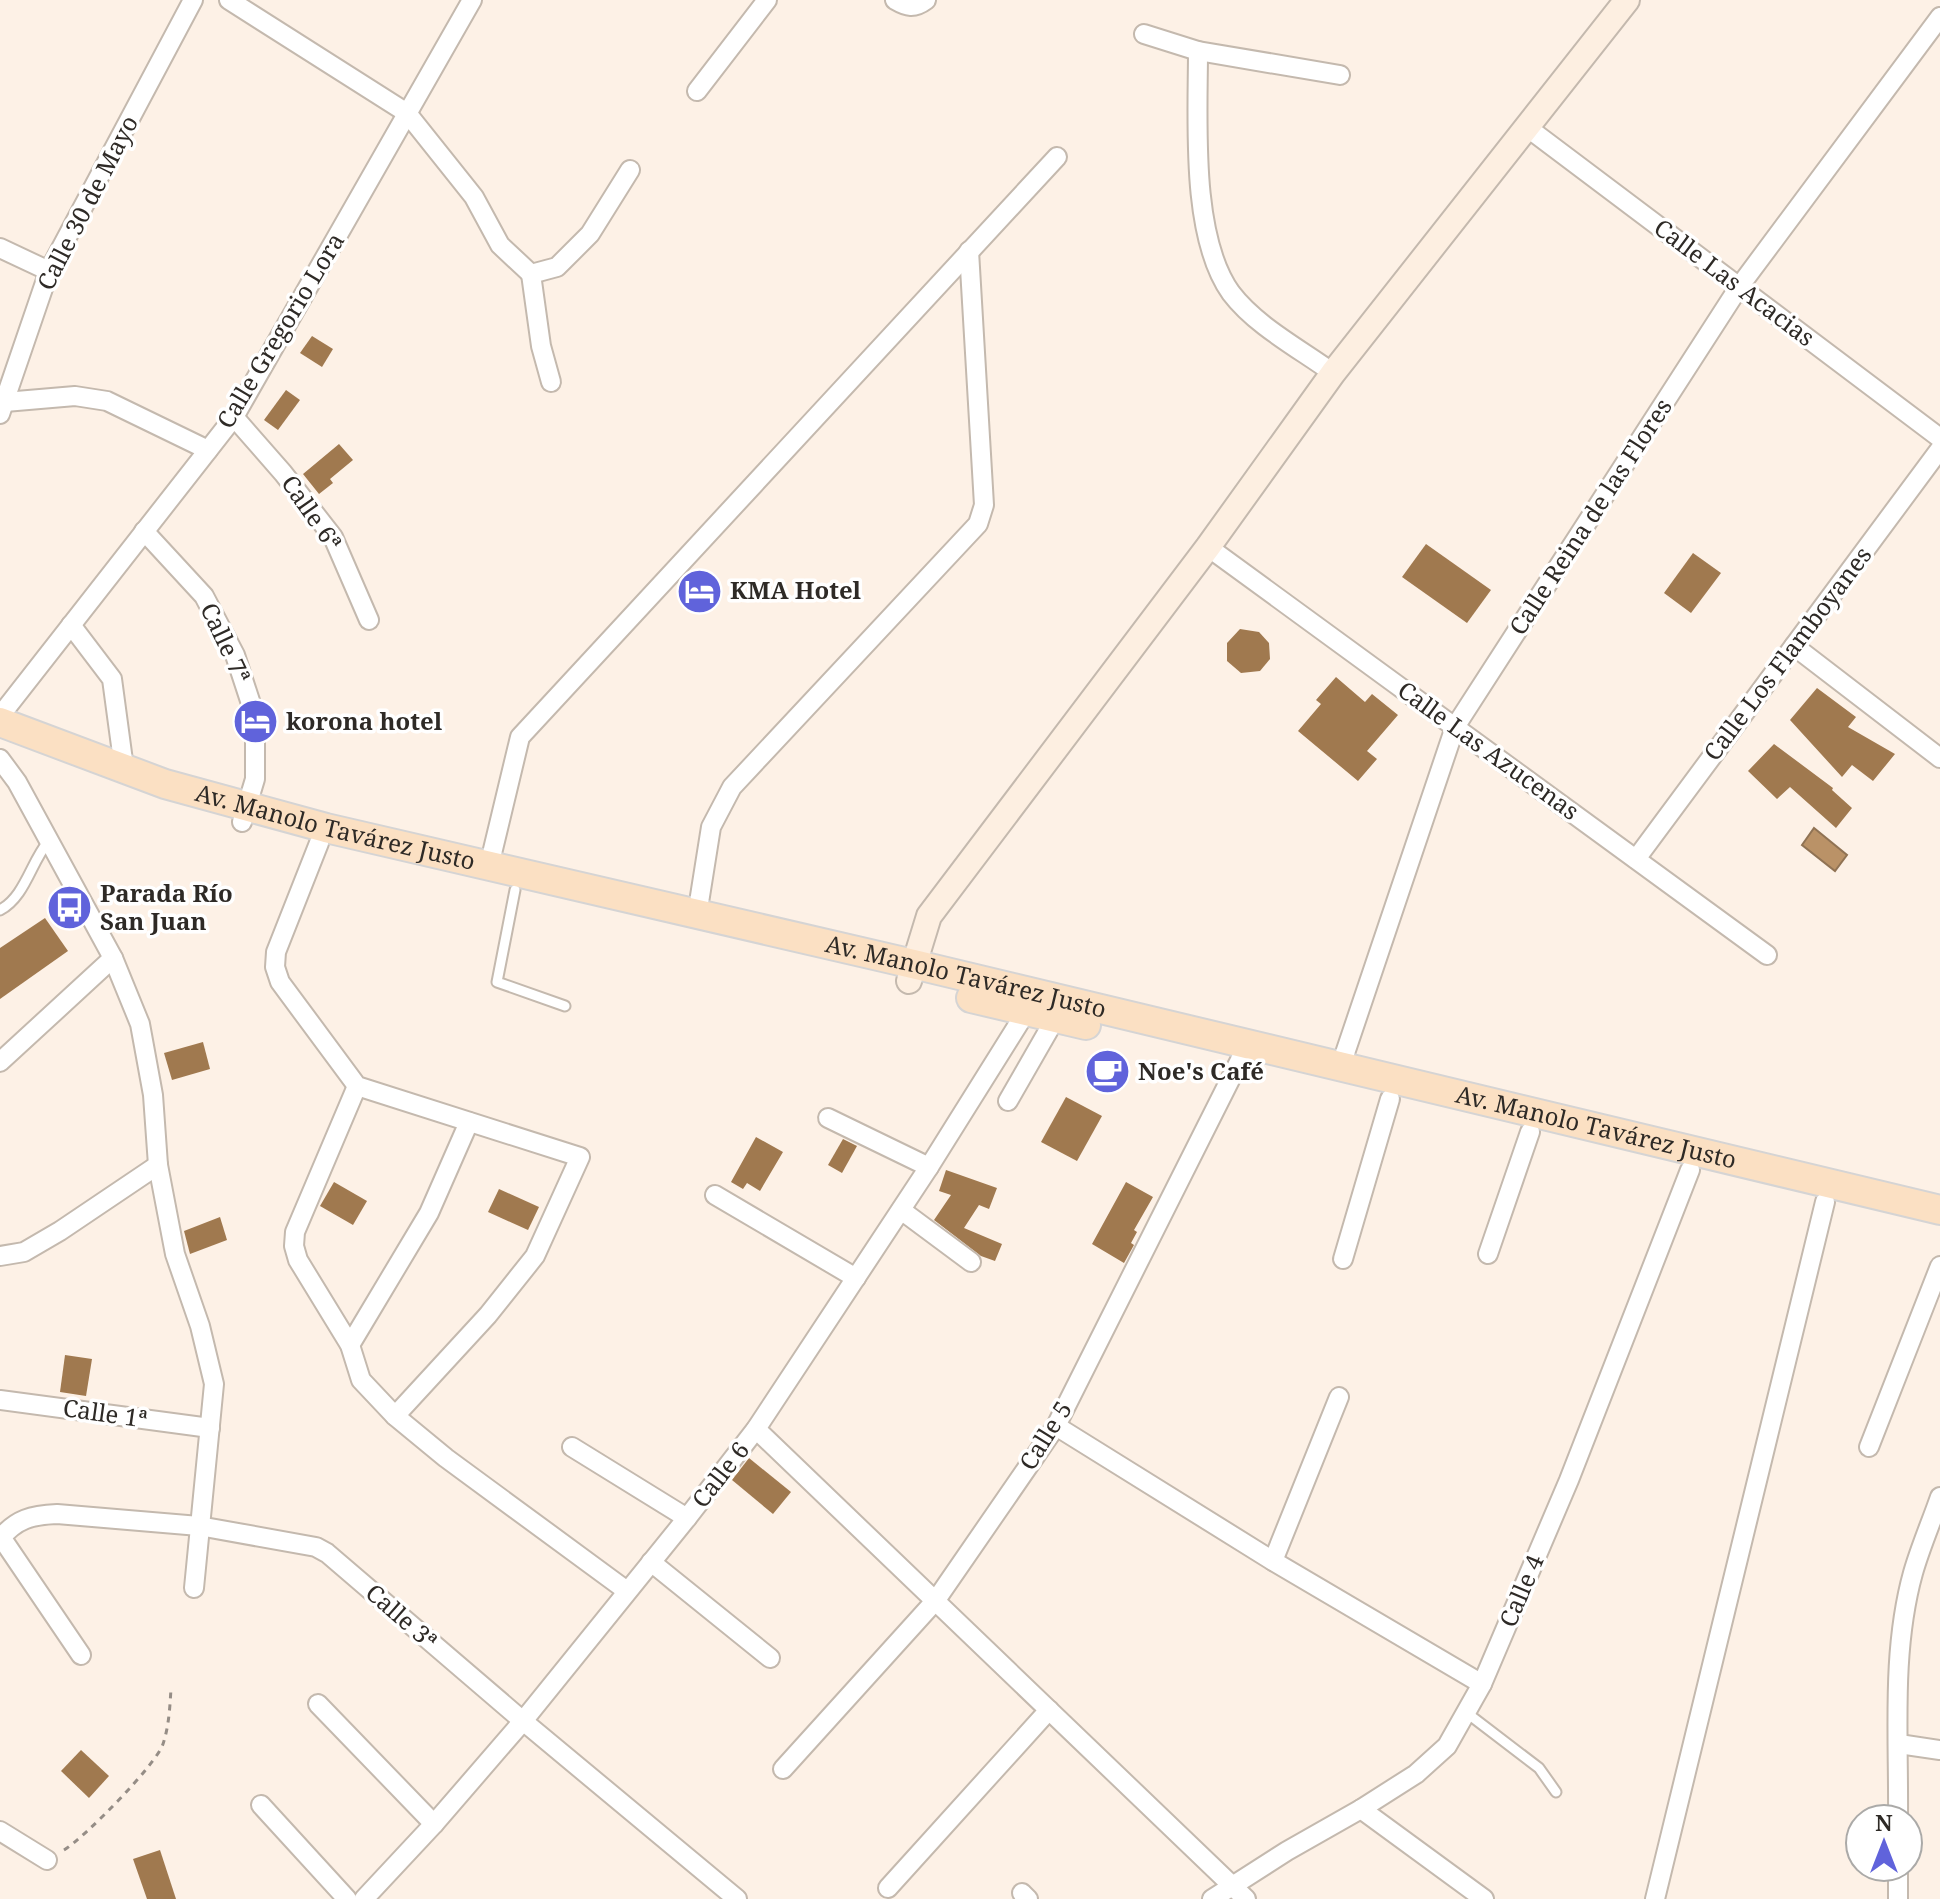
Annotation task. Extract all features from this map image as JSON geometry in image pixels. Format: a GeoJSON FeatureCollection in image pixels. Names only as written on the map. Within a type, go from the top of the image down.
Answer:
{"type":"FeatureCollection","features":[{"type":"Feature","properties":{"kind":"main road","name":"Av. Manolo Tavárez Justo"},"geometry":{"type":"LineString","coordinates":[[0,719],[319,843],[515,890],[1340,1068],[1940,1210]]}},
{"type":"Feature","properties":{"kind":"main road","name":"Av. Manolo Tavárez Justo"},"geometry":{"type":"LineString","coordinates":[[0,742],[157,799],[245,814],[489,866],[697,915],[911,973],[1026,1012],[1241,1058],[1390,1099],[1940,1230]]}},
{"type":"Feature","properties":{"kind":"street","name":"Calle 30 de Mayo"},"geometry":{"type":"LineString","coordinates":[[2,405],[49,271],[193,0]]}},
{"type":"Feature","properties":{"kind":"street"},"geometry":{"type":"LineString","coordinates":[[229,0],[407,113],[474,197],[500,245],[531,274],[541,346],[551,382]]}},
{"type":"Feature","properties":{"kind":"street","name":"Calle Gregorio Lora"},"geometry":{"type":"LineString","coordinates":[[0,719],[234,417],[472,0]]}},
{"type":"Feature","properties":{"kind":"street"},"geometry":{"type":"LineString","coordinates":[[697,91],[767,0]]}},
{"type":"Feature","properties":{"kind":"street"},"geometry":{"type":"LineString","coordinates":[[895,0],[906,6],[921,3]]}},
{"type":"Feature","properties":{"kind":"street"},"geometry":{"type":"LineString","coordinates":[[911,973],[929,916],[1208,547],[1333,373],[1528,128],[1611,10],[1627,0]]}},
{"type":"Feature","properties":{"kind":"street","name":"Calle Reina de las Flores"},"geometry":{"type":"LineString","coordinates":[[1340,1068],[1455,727],[1739,287],[1940,17]]}},
{"type":"Feature","properties":{"kind":"street"},"geometry":{"type":"LineString","coordinates":[[1144,34],[1198,51],[1340,75]]}},
{"type":"Feature","properties":{"kind":"street"},"geometry":{"type":"LineString","coordinates":[[1198,51],[1199,170],[1205,222],[1216,267],[1232,294],[1261,321],[1333,373]]}},
{"type":"Feature","properties":{"kind":"street","name":"Calle Las Acacias"},"geometry":{"type":"LineString","coordinates":[[1528,128],[1940,438]]}},
{"type":"Feature","properties":{"kind":"street"},"geometry":{"type":"LineString","coordinates":[[489,866],[520,737],[1057,157]]}},
{"type":"Feature","properties":{"kind":"street"},"geometry":{"type":"LineString","coordinates":[[531,274],[557,267],[590,234],[630,170]]}},
{"type":"Feature","properties":{"kind":"street"},"geometry":{"type":"LineString","coordinates":[[0,248],[49,271]]}},
{"type":"Feature","properties":{"kind":"street"},"geometry":{"type":"LineString","coordinates":[[697,915],[711,827],[732,787],[978,524],[984,505],[969,251]]}},
{"type":"Feature","properties":{"kind":"street"},"geometry":{"type":"LineString","coordinates":[[2,405],[75,396],[107,401],[208,450]]}},
{"type":"Feature","properties":{"kind":"street","name":"Calle 6ª"},"geometry":{"type":"LineString","coordinates":[[234,417],[333,537],[369,620]]}},
{"type":"Feature","properties":{"kind":"street","name":"Calle Los Flamboyanes"},"geometry":{"type":"LineString","coordinates":[[1636,859],[1940,449]]}},
{"type":"Feature","properties":{"kind":"street","name":"Calle 7ª"},"geometry":{"type":"LineString","coordinates":[[144,531],[204,596],[235,655],[255,716],[255,779],[245,814]]}},
{"type":"Feature","properties":{"kind":"street","name":"Calle Las Azucenas"},"geometry":{"type":"LineString","coordinates":[[1208,547],[1767,955]]}},
{"type":"Feature","properties":{"kind":"street"},"geometry":{"type":"LineString","coordinates":[[71,625],[112,679],[124,768]]}},
{"type":"Feature","properties":{"kind":"street"},"geometry":{"type":"LineString","coordinates":[[1794,646],[1940,758]]}},
{"type":"Feature","properties":{"kind":"street"},"geometry":{"type":"LineString","coordinates":[[0,759],[17,782],[113,958],[140,1024],[153,1095],[158,1165],[175,1254],[200,1326],[214,1384],[194,1588]]}},
{"type":"Feature","properties":{"kind":"street"},"geometry":{"type":"LineString","coordinates":[[319,843],[276,952],[275,967],[280,982],[357,1086],[580,1157],[535,1256],[488,1315],[395,1416]]}},
{"type":"Feature","properties":{"kind":"street"},"geometry":{"type":"LineString","coordinates":[[0,1062],[113,958]]}},
{"type":"Feature","properties":{"kind":"street","name":"Calle 6"},"geometry":{"type":"LineString","coordinates":[[364,1899],[523,1721],[756,1429],[929,1167],[1026,1012]]}},
{"type":"Feature","properties":{"kind":"street"},"geometry":{"type":"LineString","coordinates":[[1008,1101],[1055,1019]]}},
{"type":"Feature","properties":{"kind":"street","name":"Calle 5"},"geometry":{"type":"LineString","coordinates":[[783,1769],[936,1600],[1056,1426],[1241,1058]]}},
{"type":"Feature","properties":{"kind":"street"},"geometry":{"type":"LineString","coordinates":[[357,1086],[295,1232],[294,1246],[298,1260],[350,1345],[361,1380],[395,1416],[446,1458],[627,1591]]}},
{"type":"Feature","properties":{"kind":"street"},"geometry":{"type":"LineString","coordinates":[[1343,1259],[1390,1099]]}},
{"type":"Feature","properties":{"kind":"street"},"geometry":{"type":"LineString","coordinates":[[828,1118],[929,1167]]}},
{"type":"Feature","properties":{"kind":"street"},"geometry":{"type":"LineString","coordinates":[[350,1345],[429,1213],[469,1122]]}},
{"type":"Feature","properties":{"kind":"street"},"geometry":{"type":"LineString","coordinates":[[1488,1254],[1530,1132]]}},
{"type":"Feature","properties":{"kind":"street"},"geometry":{"type":"LineString","coordinates":[[0,1256],[24,1252],[158,1165]]}},
{"type":"Feature","properties":{"kind":"street","name":"Calle 4"},"geometry":{"type":"LineString","coordinates":[[1212,1899],[1416,1774],[1447,1746],[1482,1684],[1569,1480],[1690,1170]]}},
{"type":"Feature","properties":{"kind":"street"},"geometry":{"type":"LineString","coordinates":[[715,1195],[856,1278]]}},
{"type":"Feature","properties":{"kind":"street"},"geometry":{"type":"LineString","coordinates":[[1655,1899],[1825,1202]]}},
{"type":"Feature","properties":{"kind":"street"},"geometry":{"type":"LineString","coordinates":[[901,1210],[971,1262]]}},
{"type":"Feature","properties":{"kind":"street"},"geometry":{"type":"LineString","coordinates":[[1869,1447],[1940,1266]]}},
{"type":"Feature","properties":{"kind":"street"},"geometry":{"type":"LineString","coordinates":[[1273,1561],[1339,1397]]}},
{"type":"Feature","properties":{"kind":"street","name":"Calle 1ª"},"geometry":{"type":"LineString","coordinates":[[0,1400],[210,1428]]}},
{"type":"Feature","properties":{"kind":"street"},"geometry":{"type":"LineString","coordinates":[[1056,1426],[1273,1561],[1482,1684]]}},
{"type":"Feature","properties":{"kind":"street"},"geometry":{"type":"LineString","coordinates":[[756,1429],[1246,1899]]}},
{"type":"Feature","properties":{"kind":"street"},"geometry":{"type":"LineString","coordinates":[[572,1447],[687,1518]]}},
{"type":"Feature","properties":{"kind":"street"},"geometry":{"type":"LineString","coordinates":[[1898,1803],[1903,1623],[1913,1574],[1940,1497]]}},
{"type":"Feature","properties":{"kind":"street","name":"Calle 3ª"},"geometry":{"type":"LineString","coordinates":[[1,1538],[16,1522],[34,1515],[57,1514],[199,1526],[305,1544],[327,1553],[737,1899]]}},
{"type":"Feature","properties":{"kind":"street"},"geometry":{"type":"LineString","coordinates":[[1,1538],[81,1655]]}},
{"type":"Feature","properties":{"kind":"street"},"geometry":{"type":"LineString","coordinates":[[651,1562],[770,1658]]}},
{"type":"Feature","properties":{"kind":"street"},"geometry":{"type":"LineString","coordinates":[[318,1704],[434,1824]]}},
{"type":"Feature","properties":{"kind":"street"},"geometry":{"type":"LineString","coordinates":[[888,1888],[1049,1710]]}},
{"type":"Feature","properties":{"kind":"street"},"geometry":{"type":"LineString","coordinates":[[1899,1744],[1940,1750]]}},
{"type":"Feature","properties":{"kind":"street"},"geometry":{"type":"LineString","coordinates":[[261,1805],[347,1899]]}},
{"type":"Feature","properties":{"kind":"street"},"geometry":{"type":"LineString","coordinates":[[1361,1809],[1484,1899]]}},
{"type":"Feature","properties":{"kind":"street"},"geometry":{"type":"LineString","coordinates":[[0,1831],[47,1860]]}},
{"type":"Feature","properties":{"kind":"lane"},"geometry":{"type":"LineString","coordinates":[[0,910],[20,892],[38,853],[48,842]]}},
{"type":"Feature","properties":{"kind":"lane"},"geometry":{"type":"LineString","coordinates":[[515,890],[497,982],[565,1006]]}},
{"type":"Feature","properties":{"kind":"lane"},"geometry":{"type":"LineString","coordinates":[[1467,1713],[1539,1768],[1556,1792]]}},
{"type":"Feature","properties":{"kind":"path"},"geometry":{"type":"LineString","coordinates":[[47,1860],[77,1842],[135,1781],[162,1747],[170,1711],[171,1688]]}},
{"type":"Feature","properties":{"kind":"shaded area"},"geometry":{"type":"Polygon","coordinates":[[[1814,828],[1847,855],[1835,871],[1802,845],[1814,828]]]}},
{"type":"Feature","properties":{"kind":"building"},"geometry":{"type":"Polygon","coordinates":[[[312,336],[333,349],[322,367],[300,353],[312,336]]]}},
{"type":"Feature","properties":{"kind":"building"},"geometry":{"type":"Polygon","coordinates":[[[286,390],[300,400],[278,430],[264,420],[286,390]]]}},
{"type":"Feature","properties":{"kind":"building"},"geometry":{"type":"Polygon","coordinates":[[[339,444],[353,460],[330,479],[333,483],[319,494],[303,474],[339,444]]]}},
{"type":"Feature","properties":{"kind":"building"},"geometry":{"type":"Polygon","coordinates":[[[1426,544],[1491,590],[1467,623],[1402,577],[1426,544]]]}},
{"type":"Feature","properties":{"kind":"building"},"geometry":{"type":"Polygon","coordinates":[[[1693,553],[1721,573],[1691,613],[1664,593],[1693,553]]]}},
{"type":"Feature","properties":{"kind":"building"},"geometry":{"type":"Polygon","coordinates":[[[1240,629],[1259,632],[1269,643],[1270,659],[1260,671],[1241,673],[1227,661],[1227,643],[1240,629]]]}},
{"type":"Feature","properties":{"kind":"building"},"geometry":{"type":"Polygon","coordinates":[[[1336,677],[1365,702],[1372,694],[1398,715],[1367,751],[1377,759],[1358,781],[1298,731],[1321,704],[1316,700],[1336,677]]]}},
{"type":"Feature","properties":{"kind":"building"},"geometry":{"type":"Polygon","coordinates":[[[1817,688],[1856,717],[1848,727],[1895,754],[1873,781],[1852,765],[1842,777],[1790,720],[1817,688]]]}},
{"type":"Feature","properties":{"kind":"building"},"geometry":{"type":"Polygon","coordinates":[[[1774,744],[1833,788],[1852,808],[1836,828],[1790,787],[1777,799],[1748,771],[1774,744]]]}},
{"type":"Feature","properties":{"kind":"building"},"geometry":{"type":"Polygon","coordinates":[[[45,918],[68,951],[0,999],[0,948],[45,918]]]}},
{"type":"Feature","properties":{"kind":"building"},"geometry":{"type":"Polygon","coordinates":[[[203,1042],[210,1069],[172,1080],[164,1053],[203,1042]]]}},
{"type":"Feature","properties":{"kind":"building"},"geometry":{"type":"Polygon","coordinates":[[[1066,1097],[1102,1116],[1077,1161],[1041,1142],[1066,1097]]]}},
{"type":"Feature","properties":{"kind":"building"},"geometry":{"type":"Polygon","coordinates":[[[756,1137],[783,1152],[760,1191],[747,1183],[743,1189],[731,1182],[756,1137]]]}},
{"type":"Feature","properties":{"kind":"building"},"geometry":{"type":"Polygon","coordinates":[[[843,1139],[857,1146],[842,1173],[828,1165],[843,1139]]]}},
{"type":"Feature","properties":{"kind":"building"},"geometry":{"type":"Polygon","coordinates":[[[946,1170],[997,1188],[989,1209],[979,1205],[964,1228],[1002,1244],[995,1261],[981,1256],[934,1220],[951,1195],[939,1191],[946,1170]]]}},
{"type":"Feature","properties":{"kind":"building"},"geometry":{"type":"Polygon","coordinates":[[[334,1182],[367,1201],[353,1225],[320,1206],[334,1182]]]}},
{"type":"Feature","properties":{"kind":"building"},"geometry":{"type":"Polygon","coordinates":[[[1126,1182],[1153,1197],[1134,1230],[1137,1232],[1131,1243],[1134,1245],[1124,1263],[1092,1244],[1126,1182]]]}},
{"type":"Feature","properties":{"kind":"building"},"geometry":{"type":"Polygon","coordinates":[[[499,1189],[539,1207],[528,1230],[488,1212],[499,1189]]]}},
{"type":"Feature","properties":{"kind":"building"},"geometry":{"type":"Polygon","coordinates":[[[220,1217],[227,1240],[190,1254],[184,1231],[220,1217]]]}},
{"type":"Feature","properties":{"kind":"building"},"geometry":{"type":"Polygon","coordinates":[[[65,1355],[92,1359],[86,1396],[60,1392],[65,1355]]]}},
{"type":"Feature","properties":{"kind":"building"},"geometry":{"type":"Polygon","coordinates":[[[749,1458],[791,1492],[773,1514],[732,1480],[749,1458]]]}},
{"type":"Feature","properties":{"kind":"building"},"geometry":{"type":"Polygon","coordinates":[[[81,1750],[109,1776],[89,1798],[61,1771],[81,1750]]]}},
{"type":"Feature","properties":{"kind":"building"},"geometry":{"type":"Polygon","coordinates":[[[160,1850],[176,1899],[147,1899],[133,1859],[160,1850]]]}},
{"type":"Feature","properties":{"kind":"place","name":"KMA Hotel"},"geometry":{"type":"Point","coordinates":[699,591]}},
{"type":"Feature","properties":{"kind":"place","name":"korona hotel"},"geometry":{"type":"Point","coordinates":[255,722]}},
{"type":"Feature","properties":{"kind":"place","name":"Parada Río San Juan"},"geometry":{"type":"Point","coordinates":[69,908]}},
{"type":"Feature","properties":{"kind":"place","name":"Noe's Café"},"geometry":{"type":"Point","coordinates":[1107,1072]}}]}
